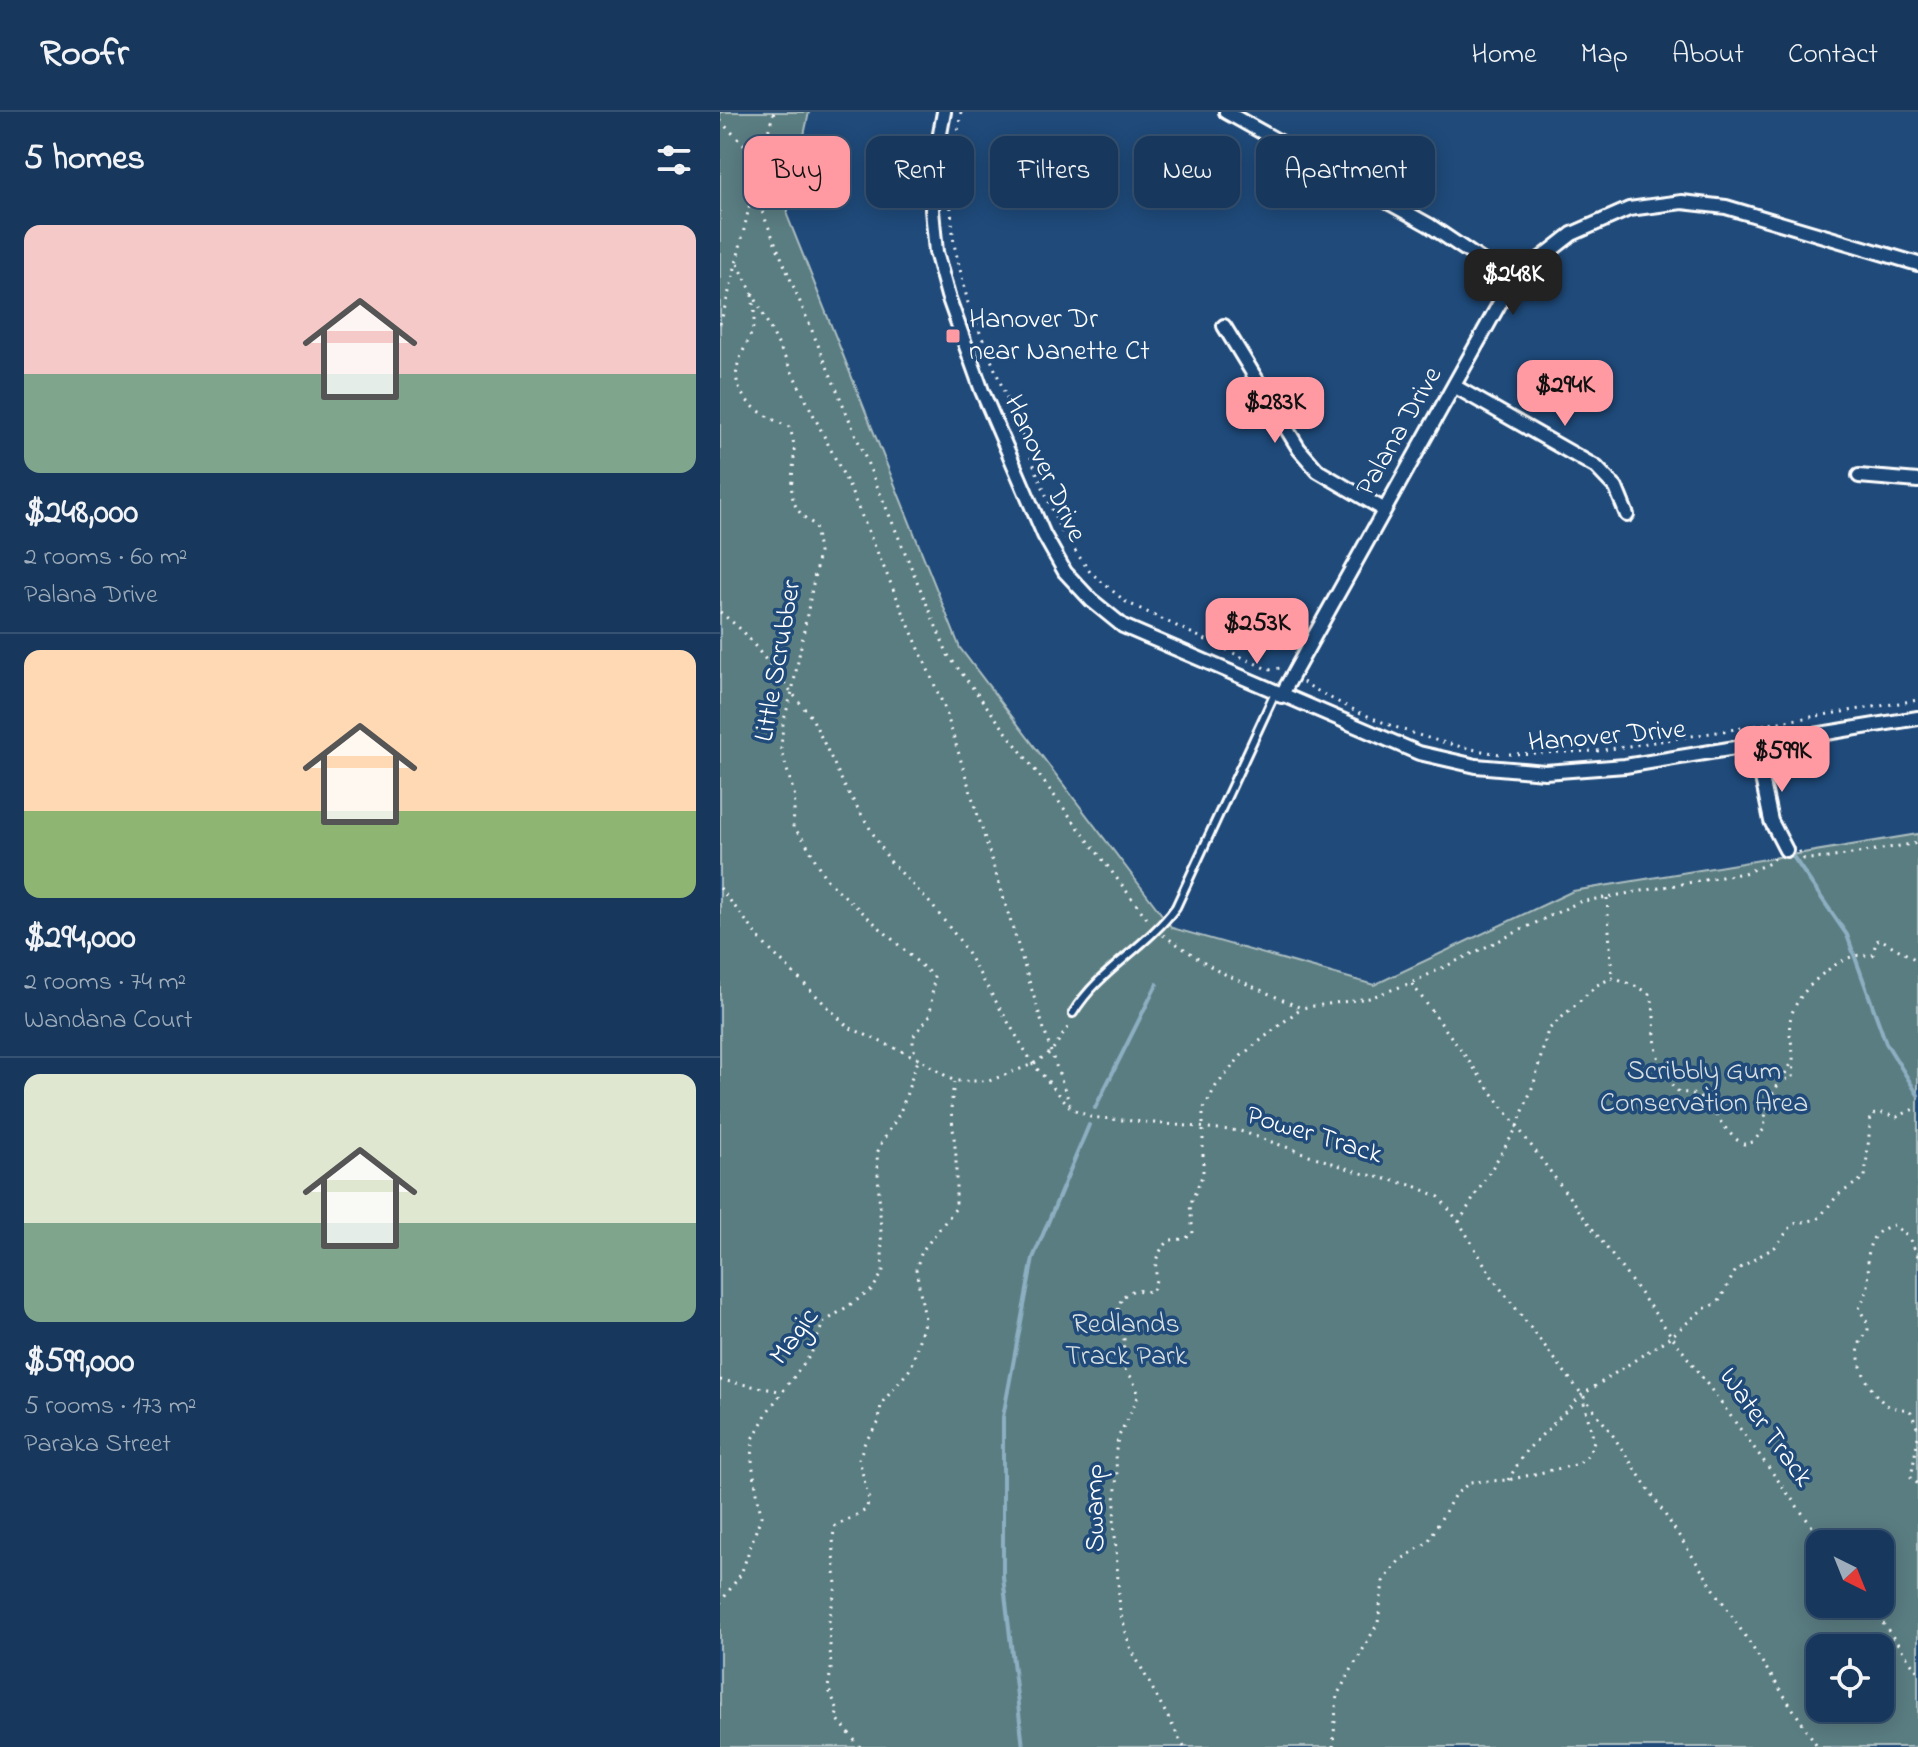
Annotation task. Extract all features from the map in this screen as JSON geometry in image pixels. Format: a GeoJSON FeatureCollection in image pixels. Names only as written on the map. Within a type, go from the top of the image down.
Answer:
{"type":"FeatureCollection","features":[{"type":"Feature","properties":{"kind":"street","name":"Hanover Drive"},"geometry":{"type":"LineString","coordinates":[[944,112],[935,161],[933,198],[936,252],[982,391],[1044,535],[1065,572],[1091,600],[1123,626],[1419,753],[1476,766],[1545,772],[1625,766],[1918,718]]}},
{"type":"Feature","properties":{"kind":"street"},"geometry":{"type":"LineString","coordinates":[[1226,112],[1429,225],[1512,281]]}},
{"type":"Feature","properties":{"kind":"street","name":"Palana Drive"},"geometry":{"type":"LineString","coordinates":[[1278,694],[1512,281],[1572,234],[1629,209],[1682,202],[1726,207],[1918,264]]}},
{"type":"Feature","properties":{"kind":"street"},"geometry":{"type":"LineString","coordinates":[[1224,326],[1299,449],[1318,471],[1383,509]]}},
{"type":"Feature","properties":{"kind":"street"},"geometry":{"type":"LineString","coordinates":[[1454,386],[1596,467],[1616,488],[1627,515]]}},
{"type":"Feature","properties":{"kind":"street"},"geometry":{"type":"LineString","coordinates":[[1859,476],[1918,481]]}},
{"type":"Feature","properties":{"kind":"street"},"geometry":{"type":"LineString","coordinates":[[1755,744],[1771,821],[1786,850]]}},
{"type":"Feature","properties":{"kind":"lane"},"geometry":{"type":"LineString","coordinates":[[1073,1013],[1087,989],[1157,931],[1176,907],[1278,694]]}},
{"type":"Feature","properties":{"kind":"path"},"geometry":{"type":"LineString","coordinates":[[766,136],[774,112]]}},
{"type":"Feature","properties":{"kind":"path"},"geometry":{"type":"LineString","coordinates":[[961,112],[949,187],[954,244],[968,303],[1069,545],[1110,591],[1149,616],[1269,670],[1282,667],[1286,670]]}},
{"type":"Feature","properties":{"kind":"path"},"geometry":{"type":"LineString","coordinates":[[720,121],[744,144]]}},
{"type":"Feature","properties":{"kind":"path"},"geometry":{"type":"LineString","coordinates":[[720,324],[738,264],[749,208]]}},
{"type":"Feature","properties":{"kind":"path"},"geometry":{"type":"LineString","coordinates":[[761,208],[948,655],[1157,931],[1218,971],[1301,1008]]}},
{"type":"Feature","properties":{"kind":"path"},"geometry":{"type":"LineString","coordinates":[[738,264],[847,482],[945,709],[1071,1108]]}},
{"type":"Feature","properties":{"kind":"path","name":"Little Scrubber"},"geometry":{"type":"LineString","coordinates":[[752,292],[754,319],[749,344],[740,357],[735,376],[740,393],[749,403],[770,419],[789,427],[795,440],[791,499],[800,516],[815,525],[819,553],[783,723],[781,749],[795,797],[793,828],[814,853],[818,868],[828,881],[920,961],[934,977],[930,1015],[913,1037],[913,1048],[919,1059]]}},
{"type":"Feature","properties":{"kind":"path"},"geometry":{"type":"LineString","coordinates":[[720,612],[743,631],[812,718],[845,787],[889,860],[931,904],[960,941],[1033,1064],[1071,1108]]}},
{"type":"Feature","properties":{"kind":"path"},"geometry":{"type":"LineString","coordinates":[[1306,684],[1417,733],[1479,751],[1507,754],[1597,751],[1918,700]]}},
{"type":"Feature","properties":{"kind":"path"},"geometry":{"type":"LineString","coordinates":[[1202,1129],[1203,1110],[1216,1086],[1241,1056],[1301,1008],[1369,998],[1411,983],[1579,902],[1744,873],[1770,863],[1776,855],[1786,850],[1796,848],[1804,859],[1918,843]]}},
{"type":"Feature","properties":{"kind":"path"},"geometry":{"type":"LineString","coordinates":[[720,888],[766,946],[848,1027],[919,1059],[954,1081],[989,1081],[1033,1064],[1051,1052],[1070,1028],[1073,1013]]}},
{"type":"Feature","properties":{"kind":"path"},"geometry":{"type":"LineString","coordinates":[[1607,897],[1612,978]]}},
{"type":"Feature","properties":{"kind":"path"},"geometry":{"type":"LineString","coordinates":[[1778,1081],[1793,1078],[1790,1019],[1797,998],[1832,968],[1852,957],[1873,955],[1880,939],[1918,961]]}},
{"type":"Feature","properties":{"kind":"path"},"geometry":{"type":"LineString","coordinates":[[1459,1222],[1516,1129],[1534,1083],[1548,1030],[1597,985],[1612,978],[1649,994],[1654,1004],[1653,1027],[1658,1064],[1680,1093],[1692,1092],[1703,1098],[1736,1140],[1744,1144],[1760,1136],[1765,1128],[1764,1114],[1769,1095],[1793,1060]]}},
{"type":"Feature","properties":{"kind":"path","name":"Water Track"},"geometry":{"type":"LineString","coordinates":[[1411,983],[1815,1530]]}},
{"type":"Feature","properties":{"kind":"path","name":"Magic"},"geometry":{"type":"LineString","coordinates":[[720,1603],[741,1574],[761,1516],[752,1463],[753,1439],[781,1391],[811,1354],[823,1323],[872,1290],[883,1272],[877,1154],[882,1138],[900,1112],[907,1085],[919,1059]]}},
{"type":"Feature","properties":{"kind":"path"},"geometry":{"type":"LineString","coordinates":[[860,1747],[836,1717],[838,1710],[828,1688],[831,1669],[829,1620],[836,1586],[833,1537],[835,1526],[866,1510],[869,1500],[859,1459],[865,1442],[879,1422],[881,1404],[911,1368],[925,1319],[916,1269],[922,1251],[956,1208],[956,1156],[951,1109],[954,1081]]}},
{"type":"Feature","properties":{"kind":"path"},"geometry":{"type":"LineString","coordinates":[[1508,1480],[1526,1451],[1582,1395],[1673,1335],[1703,1309],[1718,1303],[1736,1270],[1775,1247],[1793,1224],[1814,1222],[1838,1195],[1865,1177],[1871,1115],[1882,1113],[1897,1117],[1918,1107]]}},
{"type":"Feature","properties":{"kind":"path","name":"Power Track"},"geometry":{"type":"LineString","coordinates":[[1071,1108],[1090,1117],[1240,1131],[1361,1173],[1415,1186],[1439,1197],[1459,1222],[1494,1280],[1619,1444],[1818,1747]]}},
{"type":"Feature","properties":{"kind":"path","name":"Swamp"},"geometry":{"type":"LineString","coordinates":[[1184,1747],[1130,1647],[1120,1611],[1114,1520],[1115,1456],[1118,1438],[1139,1395],[1132,1378],[1123,1368],[1124,1339],[1116,1317],[1122,1297],[1134,1290],[1152,1292],[1156,1284],[1154,1267],[1159,1250],[1170,1240],[1184,1239],[1193,1234],[1190,1205],[1203,1174],[1202,1129]]}},
{"type":"Feature","properties":{"kind":"path"},"geometry":{"type":"LineString","coordinates":[[1918,1256],[1909,1238],[1894,1225],[1878,1234],[1871,1243],[1866,1270],[1867,1291],[1859,1309],[1868,1324],[1859,1354],[1867,1380],[1877,1398],[1895,1409],[1904,1408],[1911,1412],[1918,1430]]}},
{"type":"Feature","properties":{"kind":"path"},"geometry":{"type":"LineString","coordinates":[[720,1380],[781,1391]]}},
{"type":"Feature","properties":{"kind":"path"},"geometry":{"type":"LineString","coordinates":[[1333,1747],[1337,1695],[1378,1623],[1383,1582],[1399,1561],[1428,1542],[1454,1496],[1470,1482],[1508,1480],[1579,1464],[1589,1454],[1594,1441],[1582,1395]]}},
{"type":"Feature","properties":{"kind":"path"},"geometry":{"type":"LineString","coordinates":[[1918,1437],[1911,1478],[1918,1484]]}},
{"type":"Feature","properties":{"kind":"path"},"geometry":{"type":"LineString","coordinates":[[1879,1618],[1918,1672]]}},
{"type":"Feature","properties":{"kind":"green space","name":"Redlands Track Park"},"geometry":{"type":"Polygon","coordinates":[[[720,112],[809,112],[804,136],[744,136],[744,208],[788,208],[787,215],[960,648],[1172,928],[1374,985],[1573,891],[1918,834],[1918,1747],[720,1747],[720,112]]]}},
{"type":"Feature","properties":{"kind":"waterway"},"geometry":{"type":"LineString","coordinates":[[1790,852],[1847,935],[1886,1043],[1918,1095]]}},
{"type":"Feature","properties":{"kind":"waterway"},"geometry":{"type":"LineString","coordinates":[[1095,1108],[1157,984]]}},
{"type":"Feature","properties":{"kind":"waterway"},"geometry":{"type":"LineString","coordinates":[[1023,1747],[1003,1577],[1003,1417],[1033,1258],[1089,1125]]}},
{"type":"Feature","properties":{"kind":"place","name":"Hanover Dr near Nanette Ct"},"geometry":{"type":"Point","coordinates":[953,336]}},
{"type":"Feature","properties":{"kind":"park label","name":"Scribbly Gum Conservation Area"},"geometry":{"type":"Point","coordinates":[1704,1088]}}]}
